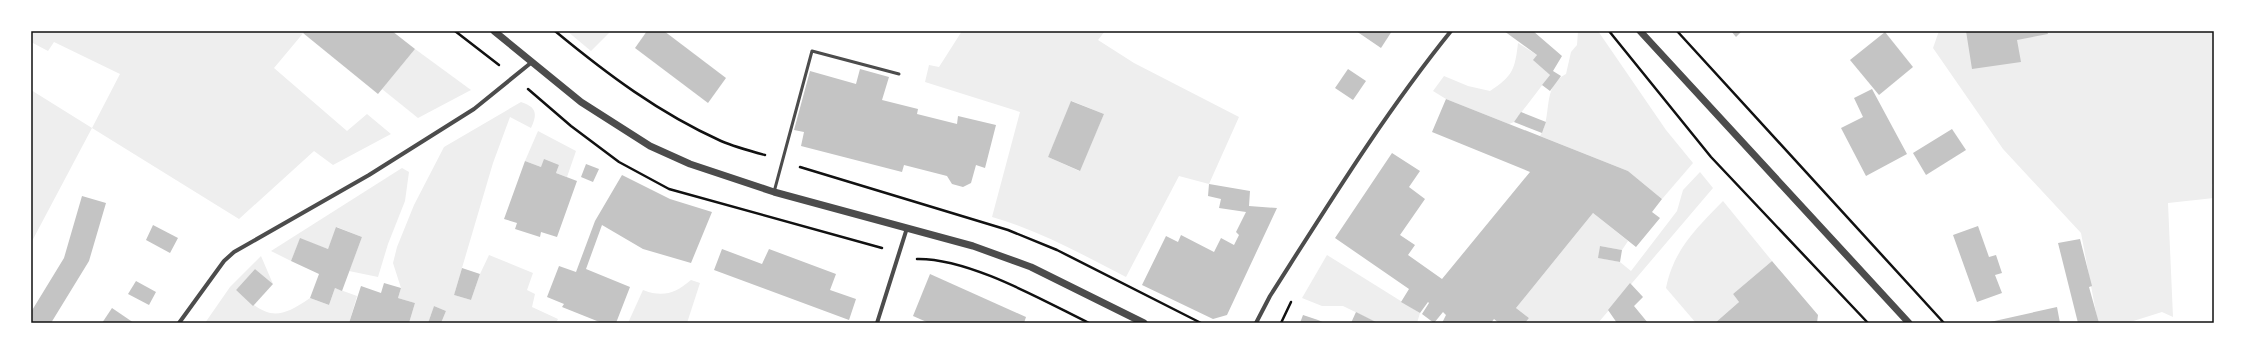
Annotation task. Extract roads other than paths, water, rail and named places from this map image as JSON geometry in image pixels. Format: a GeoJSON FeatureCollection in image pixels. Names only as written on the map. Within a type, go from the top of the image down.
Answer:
{"type":"FeatureCollection","features":[{"type":"Feature","properties":{"kind":"street"},"geometry":{"type":"LineString","coordinates":[[494,31],[581,102],[650,146],[690,164],[774,192],[973,246],[1031,267],[1144,323]]}},
{"type":"Feature","properties":{"kind":"street"},"geometry":{"type":"LineString","coordinates":[[1256,323],[1270,296],[1375,132],[1414,77],[1451,31]]}},
{"type":"Feature","properties":{"kind":"street"},"geometry":{"type":"LineString","coordinates":[[1640,31],[1909,323]]}},
{"type":"Feature","properties":{"kind":"street"},"geometry":{"type":"LineString","coordinates":[[179,323],[224,261],[234,252],[369,175],[474,108],[532,62]]}},
{"type":"Feature","properties":{"kind":"street"},"geometry":{"type":"LineString","coordinates":[[877,323],[907,228]]}},
{"type":"Feature","properties":{"kind":"lane"},"geometry":{"type":"LineString","coordinates":[[774,192],[812,51],[899,74]]}}]}
